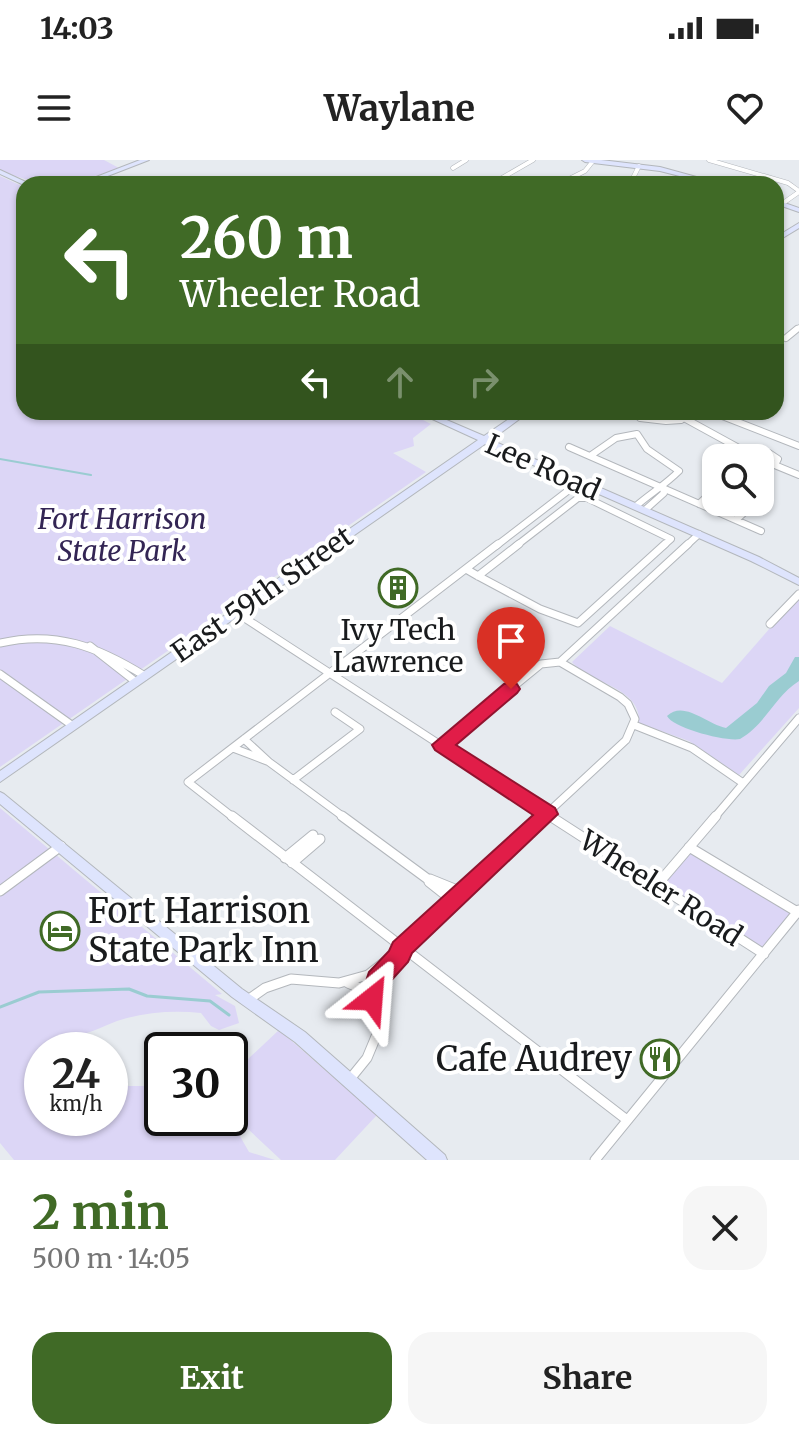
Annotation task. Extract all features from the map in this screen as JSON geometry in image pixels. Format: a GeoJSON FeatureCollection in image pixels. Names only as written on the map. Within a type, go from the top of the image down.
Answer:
{"type":"FeatureCollection","features":[{"type":"Feature","properties":{"kind":"street"},"geometry":{"type":"LineString","coordinates":[[103,176],[146,160]]}},
{"type":"Feature","properties":{"kind":"street"},"geometry":{"type":"LineString","coordinates":[[453,168],[466,160]]}},
{"type":"Feature","properties":{"kind":"street"},"geometry":{"type":"LineString","coordinates":[[505,176],[533,160]]}},
{"type":"Feature","properties":{"kind":"street"},"geometry":{"type":"LineString","coordinates":[[585,160],[639,166],[683,176]]}},
{"type":"Feature","properties":{"kind":"street"},"geometry":{"type":"LineString","coordinates":[[712,160],[767,176]]}},
{"type":"Feature","properties":{"kind":"street"},"geometry":{"type":"LineString","coordinates":[[575,176],[585,171],[593,161]]}},
{"type":"Feature","properties":{"kind":"street"},"geometry":{"type":"LineString","coordinates":[[634,176],[639,166]]}},
{"type":"Feature","properties":{"kind":"street"},"geometry":{"type":"LineString","coordinates":[[786,338],[799,327]]}},
{"type":"Feature","properties":{"kind":"street","name":"Lee Road"},"geometry":{"type":"LineString","coordinates":[[440,420],[619,495],[622,500]]}},
{"type":"Feature","properties":{"kind":"street","name":"Lee Road"},"geometry":{"type":"LineString","coordinates":[[449,420],[578,483],[699,534],[799,582]]}},
{"type":"Feature","properties":{"kind":"street","name":"East 59th Street"},"geometry":{"type":"LineString","coordinates":[[0,777],[513,420]]}},
{"type":"Feature","properties":{"kind":"street"},"geometry":{"type":"LineString","coordinates":[[657,420],[672,420]]}},
{"type":"Feature","properties":{"kind":"street"},"geometry":{"type":"LineString","coordinates":[[688,420],[731,444]]}},
{"type":"Feature","properties":{"kind":"street"},"geometry":{"type":"LineString","coordinates":[[733,420],[797,444]]}},
{"type":"Feature","properties":{"kind":"street"},"geometry":{"type":"LineString","coordinates":[[590,456],[616,438],[639,435],[647,449],[680,471],[663,488],[664,493],[645,510],[642,523]]}},
{"type":"Feature","properties":{"kind":"street"},"geometry":{"type":"LineString","coordinates":[[569,447],[761,531]]}},
{"type":"Feature","properties":{"kind":"street"},"geometry":{"type":"LineString","coordinates":[[774,465],[799,475]]}},
{"type":"Feature","properties":{"kind":"street"},"geometry":{"type":"LineString","coordinates":[[578,483],[188,782],[627,1120]]}},
{"type":"Feature","properties":{"kind":"street"},"geometry":{"type":"LineString","coordinates":[[466,569],[478,576],[574,623],[581,621],[671,542],[668,535],[584,497],[576,498],[478,576]]}},
{"type":"Feature","properties":{"kind":"street"},"geometry":{"type":"LineString","coordinates":[[610,509],[622,500]]}},
{"type":"Feature","properties":{"kind":"street"},"geometry":{"type":"LineString","coordinates":[[699,504],[702,501]]}},
{"type":"Feature","properties":{"kind":"street"},"geometry":{"type":"LineString","coordinates":[[736,520],[740,516]]}},
{"type":"Feature","properties":{"kind":"street"},"geometry":{"type":"LineString","coordinates":[[560,662],[699,534]]}},
{"type":"Feature","properties":{"kind":"street","name":"Lee Road"},"geometry":{"type":"LineString","coordinates":[[759,561],[799,575]]}},
{"type":"Feature","properties":{"kind":"street"},"geometry":{"type":"LineString","coordinates":[[770,624],[799,594]]}},
{"type":"Feature","properties":{"kind":"street","name":"Wheeler Road"},"geometry":{"type":"LineString","coordinates":[[237,613],[764,954]]}},
{"type":"Feature","properties":{"kind":"street"},"geometry":{"type":"LineString","coordinates":[[0,643],[46,637],[90,646],[104,660],[141,679]]}},
{"type":"Feature","properties":{"kind":"street"},"geometry":{"type":"LineString","coordinates":[[247,1001],[268,986],[287,978],[362,979],[401,949],[547,814],[632,729],[634,714],[625,700],[560,662],[541,664],[442,745]]}},
{"type":"Feature","properties":{"kind":"street"},"geometry":{"type":"LineString","coordinates":[[0,674],[73,726]]}},
{"type":"Feature","properties":{"kind":"street"},"geometry":{"type":"LineString","coordinates":[[293,780],[360,729],[335,712]]}},
{"type":"Feature","properties":{"kind":"street"},"geometry":{"type":"LineString","coordinates":[[657,885],[799,718]]}},
{"type":"Feature","properties":{"kind":"street"},"geometry":{"type":"LineString","coordinates":[[632,729],[674,737],[694,747],[743,783]]}},
{"type":"Feature","properties":{"kind":"street"},"geometry":{"type":"LineString","coordinates":[[244,739],[269,762],[429,880],[448,897],[450,903]]}},
{"type":"Feature","properties":{"kind":"street"},"geometry":{"type":"LineString","coordinates":[[233,748],[269,762]]}},
{"type":"Feature","properties":{"kind":"street"},"geometry":{"type":"LineString","coordinates":[[0,797],[247,1001],[288,1028],[350,1079],[439,1160]]}},
{"type":"Feature","properties":{"kind":"street"},"geometry":{"type":"LineString","coordinates":[[288,860],[316,837]]}},
{"type":"Feature","properties":{"kind":"street"},"geometry":{"type":"LineString","coordinates":[[0,891],[61,846]]}},
{"type":"Feature","properties":{"kind":"street"},"geometry":{"type":"LineString","coordinates":[[595,1160],[798,913],[689,847]]}},
{"type":"Feature","properties":{"kind":"street"},"geometry":{"type":"LineString","coordinates":[[429,880],[432,878],[462,892]]}},
{"type":"Feature","properties":{"kind":"street"},"geometry":{"type":"LineString","coordinates":[[372,999],[377,980],[400,955],[401,949]]}},
{"type":"Feature","properties":{"kind":"street"},"geometry":{"type":"LineString","coordinates":[[343,981],[362,989],[372,999],[378,1020],[372,1050],[350,1079]]}},
{"type":"Feature","properties":{"kind":"green space"},"geometry":{"type":"Polygon","coordinates":[[[0,160],[104,160],[119,168],[95,176],[16,177],[0,170],[0,160]]]}},
{"type":"Feature","properties":{"kind":"green space","name":"Fort Harrison State Park"},"geometry":{"type":"Polygon","coordinates":[[[0,176],[16,183],[16,420],[423,420],[431,424],[413,438],[414,446],[393,453],[426,472],[0,767],[0,176]]]}},
{"type":"Feature","properties":{"kind":"green space"},"geometry":{"type":"Polygon","coordinates":[[[799,595],[799,708],[739,775],[689,741],[639,723],[638,711],[632,701],[572,662],[610,626],[722,683],[799,595]]]}},
{"type":"Feature","properties":{"kind":"green space"},"geometry":{"type":"Polygon","coordinates":[[[0,808],[222,994],[215,995],[235,1006],[239,1023],[219,1030],[211,1026],[201,1013],[170,1012],[127,1018],[90,1032],[24,1032],[24,1136],[128,1136],[128,1086],[144,1086],[144,1136],[240,1136],[249,1152],[275,1160],[14,1160],[0,1143],[0,808]]]}},
{"type":"Feature","properties":{"kind":"green space"},"geometry":{"type":"Polygon","coordinates":[[[689,847],[797,913],[764,954],[657,885],[689,847]]]}},
{"type":"Feature","properties":{"kind":"green space"},"geometry":{"type":"Polygon","coordinates":[[[279,1030],[377,1115],[335,1160],[281,1160],[248,1129],[248,1059],[279,1030]]]}},
{"type":"Feature","properties":{"kind":"water"},"geometry":{"type":"Polygon","coordinates":[[[795,657],[799,657],[799,681],[783,694],[757,726],[740,739],[700,733],[671,721],[667,716],[674,712],[688,712],[726,728],[757,703],[769,686],[786,673],[795,657]]]}},
{"type":"Feature","properties":{"kind":"waterway"},"geometry":{"type":"LineString","coordinates":[[0,459],[91,475]]}},
{"type":"Feature","properties":{"kind":"waterway"},"geometry":{"type":"LineString","coordinates":[[0,1007],[39,992],[129,989],[147,996],[210,1001],[229,1015]]}},
{"type":"Feature","properties":{"kind":"place","name":"Ivy Tech Lawrence"},"geometry":{"type":"Point","coordinates":[398,588]}},
{"type":"Feature","properties":{"kind":"place","name":"Fort Harrison State Park Inn"},"geometry":{"type":"Point","coordinates":[60,931]}},
{"type":"Feature","properties":{"kind":"place","name":"Cafe Audrey"},"geometry":{"type":"Point","coordinates":[660,1059]}},
{"type":"Feature","properties":{"kind":"route"},"geometry":{"type":"LineString","coordinates":[[372,999],[377,980],[400,955],[401,949],[547,814],[442,745],[511,689]]}}]}
